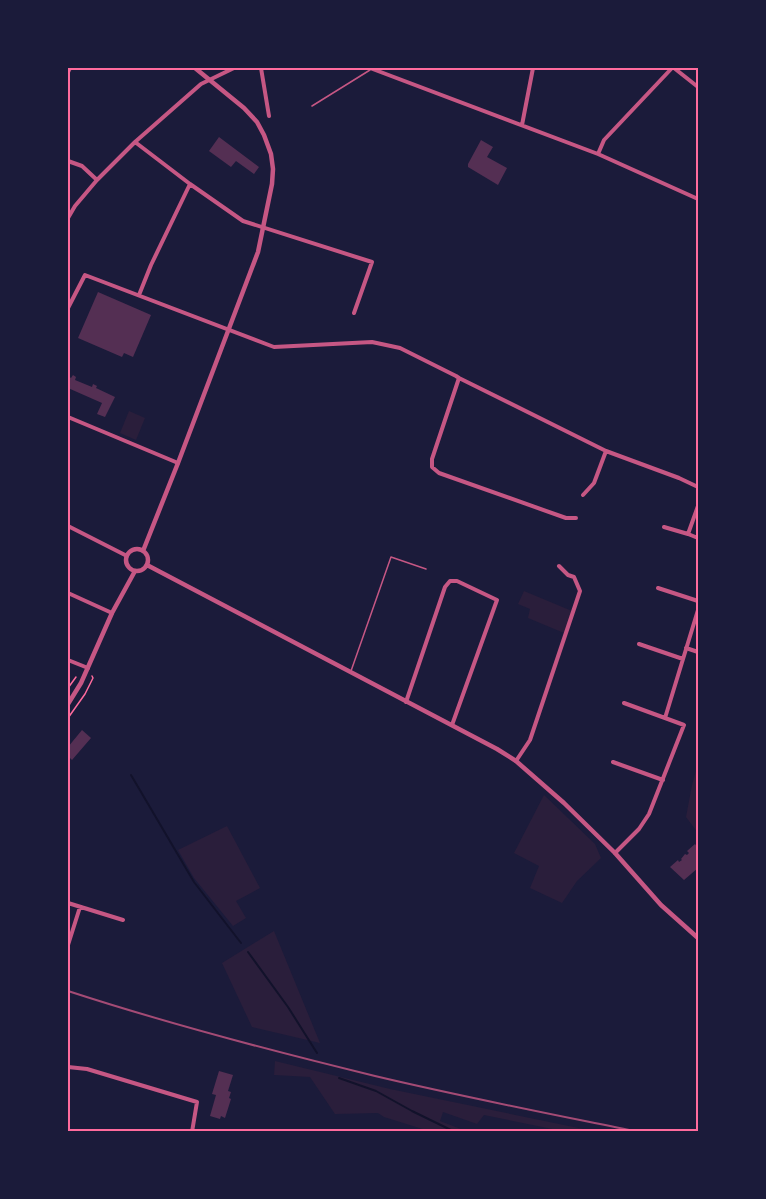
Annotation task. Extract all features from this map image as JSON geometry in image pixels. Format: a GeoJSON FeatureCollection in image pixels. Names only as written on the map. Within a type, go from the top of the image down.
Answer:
{"type":"FeatureCollection","features":[{"type":"Feature","properties":{"kind":"street"},"geometry":{"type":"LineString","coordinates":[[68,72],[70,68]]}},
{"type":"Feature","properties":{"kind":"street"},"geometry":{"type":"LineString","coordinates":[[143,550],[230,330],[258,252],[272,184],[271,154],[257,122],[210,78],[195,68]]}},
{"type":"Feature","properties":{"kind":"street"},"geometry":{"type":"LineString","coordinates":[[68,218],[97,180],[135,142],[201,84],[234,68]]}},
{"type":"Feature","properties":{"kind":"street"},"geometry":{"type":"LineString","coordinates":[[261,68],[268,116]]}},
{"type":"Feature","properties":{"kind":"street"},"geometry":{"type":"LineString","coordinates":[[372,68],[598,154],[699,199]]}},
{"type":"Feature","properties":{"kind":"street"},"geometry":{"type":"LineString","coordinates":[[522,125],[533,68]]}},
{"type":"Feature","properties":{"kind":"street"},"geometry":{"type":"LineString","coordinates":[[598,154],[604,140],[673,68],[699,87]]}},
{"type":"Feature","properties":{"kind":"street"},"geometry":{"type":"LineString","coordinates":[[135,142],[243,221],[372,262],[354,313]]}},
{"type":"Feature","properties":{"kind":"street"},"geometry":{"type":"LineString","coordinates":[[68,160],[82,166],[97,180]]}},
{"type":"Feature","properties":{"kind":"street"},"geometry":{"type":"LineString","coordinates":[[139,295],[190,184]]}},
{"type":"Feature","properties":{"kind":"street"},"geometry":{"type":"LineString","coordinates":[[68,308],[85,275],[274,347],[372,342],[392,346],[415,354],[606,451],[699,487]]}},
{"type":"Feature","properties":{"kind":"street"},"geometry":{"type":"LineString","coordinates":[[459,378],[432,459],[432,467],[438,473],[457,480],[566,518],[576,518]]}},
{"type":"Feature","properties":{"kind":"street"},"geometry":{"type":"LineString","coordinates":[[68,417],[178,463]]}},
{"type":"Feature","properties":{"kind":"street"},"geometry":{"type":"LineString","coordinates":[[583,495],[594,483],[606,451]]}},
{"type":"Feature","properties":{"kind":"street"},"geometry":{"type":"LineString","coordinates":[[688,534],[699,506]]}},
{"type":"Feature","properties":{"kind":"street"},"geometry":{"type":"LineString","coordinates":[[68,526],[127,556]]}},
{"type":"Feature","properties":{"kind":"street"},"geometry":{"type":"LineString","coordinates":[[664,527],[699,538]]}},
{"type":"Feature","properties":{"kind":"street"},"geometry":{"type":"LineString","coordinates":[[127,556],[134,550],[143,550]]}},
{"type":"Feature","properties":{"kind":"street"},"geometry":{"type":"LineString","coordinates":[[127,556],[131,569],[142,570],[147,565],[148,557],[143,550]]}},
{"type":"Feature","properties":{"kind":"street"},"geometry":{"type":"LineString","coordinates":[[147,565],[516,761],[564,803],[615,853],[661,905],[699,938]]}},
{"type":"Feature","properties":{"kind":"street"},"geometry":{"type":"LineString","coordinates":[[516,761],[530,740],[580,591],[574,577],[568,575],[559,566]]}},
{"type":"Feature","properties":{"kind":"street"},"geometry":{"type":"LineString","coordinates":[[68,704],[135,571]]}},
{"type":"Feature","properties":{"kind":"street"},"geometry":{"type":"LineString","coordinates":[[406,702],[445,587],[450,581],[457,581],[497,600],[452,725]]}},
{"type":"Feature","properties":{"kind":"street"},"geometry":{"type":"LineString","coordinates":[[658,588],[699,601]]}},
{"type":"Feature","properties":{"kind":"street"},"geometry":{"type":"LineString","coordinates":[[68,593],[112,613]]}},
{"type":"Feature","properties":{"kind":"street"},"geometry":{"type":"LineString","coordinates":[[665,718],[699,610]]}},
{"type":"Feature","properties":{"kind":"street"},"geometry":{"type":"LineString","coordinates":[[639,644],[683,659]]}},
{"type":"Feature","properties":{"kind":"street"},"geometry":{"type":"LineString","coordinates":[[686,648],[699,652]]}},
{"type":"Feature","properties":{"kind":"street"},"geometry":{"type":"LineString","coordinates":[[68,660],[88,668]]}},
{"type":"Feature","properties":{"kind":"street"},"geometry":{"type":"LineString","coordinates":[[615,853],[639,829],[649,814],[684,725],[624,703]]}},
{"type":"Feature","properties":{"kind":"street"},"geometry":{"type":"LineString","coordinates":[[613,762],[663,780]]}},
{"type":"Feature","properties":{"kind":"street"},"geometry":{"type":"LineString","coordinates":[[68,903],[123,920]]}},
{"type":"Feature","properties":{"kind":"street"},"geometry":{"type":"LineString","coordinates":[[68,945],[80,907]]}},
{"type":"Feature","properties":{"kind":"street"},"geometry":{"type":"LineString","coordinates":[[68,1067],[87,1070],[197,1102],[192,1131]]}},
{"type":"Feature","properties":{"kind":"lane"},"geometry":{"type":"LineString","coordinates":[[312,106],[372,68]]}},
{"type":"Feature","properties":{"kind":"lane"},"geometry":{"type":"LineString","coordinates":[[351,672],[391,557],[426,569]]}},
{"type":"Feature","properties":{"kind":"path"},"geometry":{"type":"LineString","coordinates":[[68,718],[86,694],[93,678],[88,668]]}},
{"type":"Feature","properties":{"kind":"shaded area"},"geometry":{"type":"Polygon","coordinates":[[[129,411],[145,418],[136,440],[120,433],[129,411]]]}},
{"type":"Feature","properties":{"kind":"shaded area"},"geometry":{"type":"Polygon","coordinates":[[[524,591],[572,611],[564,633],[528,618],[530,609],[518,604],[524,591]]]}},
{"type":"Feature","properties":{"kind":"shaded area"},"geometry":{"type":"Polygon","coordinates":[[[698,764],[698,833],[686,817],[698,764]]]}},
{"type":"Feature","properties":{"kind":"shaded area"},"geometry":{"type":"Polygon","coordinates":[[[544,795],[595,844],[601,858],[577,881],[562,903],[530,888],[539,866],[514,853],[544,795]]]}},
{"type":"Feature","properties":{"kind":"shaded area"},"geometry":{"type":"Polygon","coordinates":[[[227,826],[260,888],[236,901],[246,918],[233,926],[194,878],[178,850],[227,826]]]}},
{"type":"Feature","properties":{"kind":"shaded area"},"geometry":{"type":"Polygon","coordinates":[[[274,931],[320,1043],[252,1027],[222,963],[274,931]]]}},
{"type":"Feature","properties":{"kind":"shaded area"},"geometry":{"type":"Polygon","coordinates":[[[275,1061],[390,1089],[593,1131],[562,1131],[484,1115],[477,1124],[443,1112],[440,1121],[466,1131],[429,1131],[378,1113],[335,1114],[310,1077],[274,1075],[275,1061]]]}},
{"type":"Feature","properties":{"kind":"building"},"geometry":{"type":"Polygon","coordinates":[[[219,137],[259,167],[254,174],[236,161],[231,167],[209,151],[219,137]]]}},
{"type":"Feature","properties":{"kind":"building"},"geometry":{"type":"Polygon","coordinates":[[[481,140],[493,147],[487,157],[507,168],[498,185],[468,167],[481,140]]]}},
{"type":"Feature","properties":{"kind":"building"},"geometry":{"type":"Polygon","coordinates":[[[98,292],[151,315],[133,357],[124,353],[122,357],[78,338],[98,292]]]}},
{"type":"Feature","properties":{"kind":"building"},"geometry":{"type":"Polygon","coordinates":[[[73,375],[76,377],[75,380],[92,387],[93,384],[97,386],[96,388],[115,397],[105,417],[97,414],[102,403],[68,388],[68,376],[71,378],[73,375]]]}},
{"type":"Feature","properties":{"kind":"building"},"geometry":{"type":"Polygon","coordinates":[[[82,730],[91,738],[72,760],[68,756],[68,747],[82,730]]]}},
{"type":"Feature","properties":{"kind":"building"},"geometry":{"type":"Polygon","coordinates":[[[695,844],[698,848],[698,868],[684,880],[670,867],[678,860],[679,862],[682,860],[695,844]]]}},
{"type":"Feature","properties":{"kind":"building"},"geometry":{"type":"Polygon","coordinates":[[[219,1071],[233,1075],[228,1091],[231,1092],[229,1098],[231,1099],[225,1118],[221,1116],[220,1119],[210,1116],[216,1095],[212,1094],[219,1071]]]}},
{"type":"Feature","properties":{"kind":"waterway"},"geometry":{"type":"LineString","coordinates":[[131,775],[194,882],[241,943]]}},
{"type":"Feature","properties":{"kind":"waterway"},"geometry":{"type":"LineString","coordinates":[[248,952],[288,1007],[317,1053]]}},
{"type":"Feature","properties":{"kind":"waterway"},"geometry":{"type":"LineString","coordinates":[[339,1078],[376,1091],[455,1132]]}},
{"type":"Feature","properties":{"kind":"railway"},"geometry":{"type":"LineString","coordinates":[[68,991],[182,1026],[336,1067],[639,1132]]}}]}
